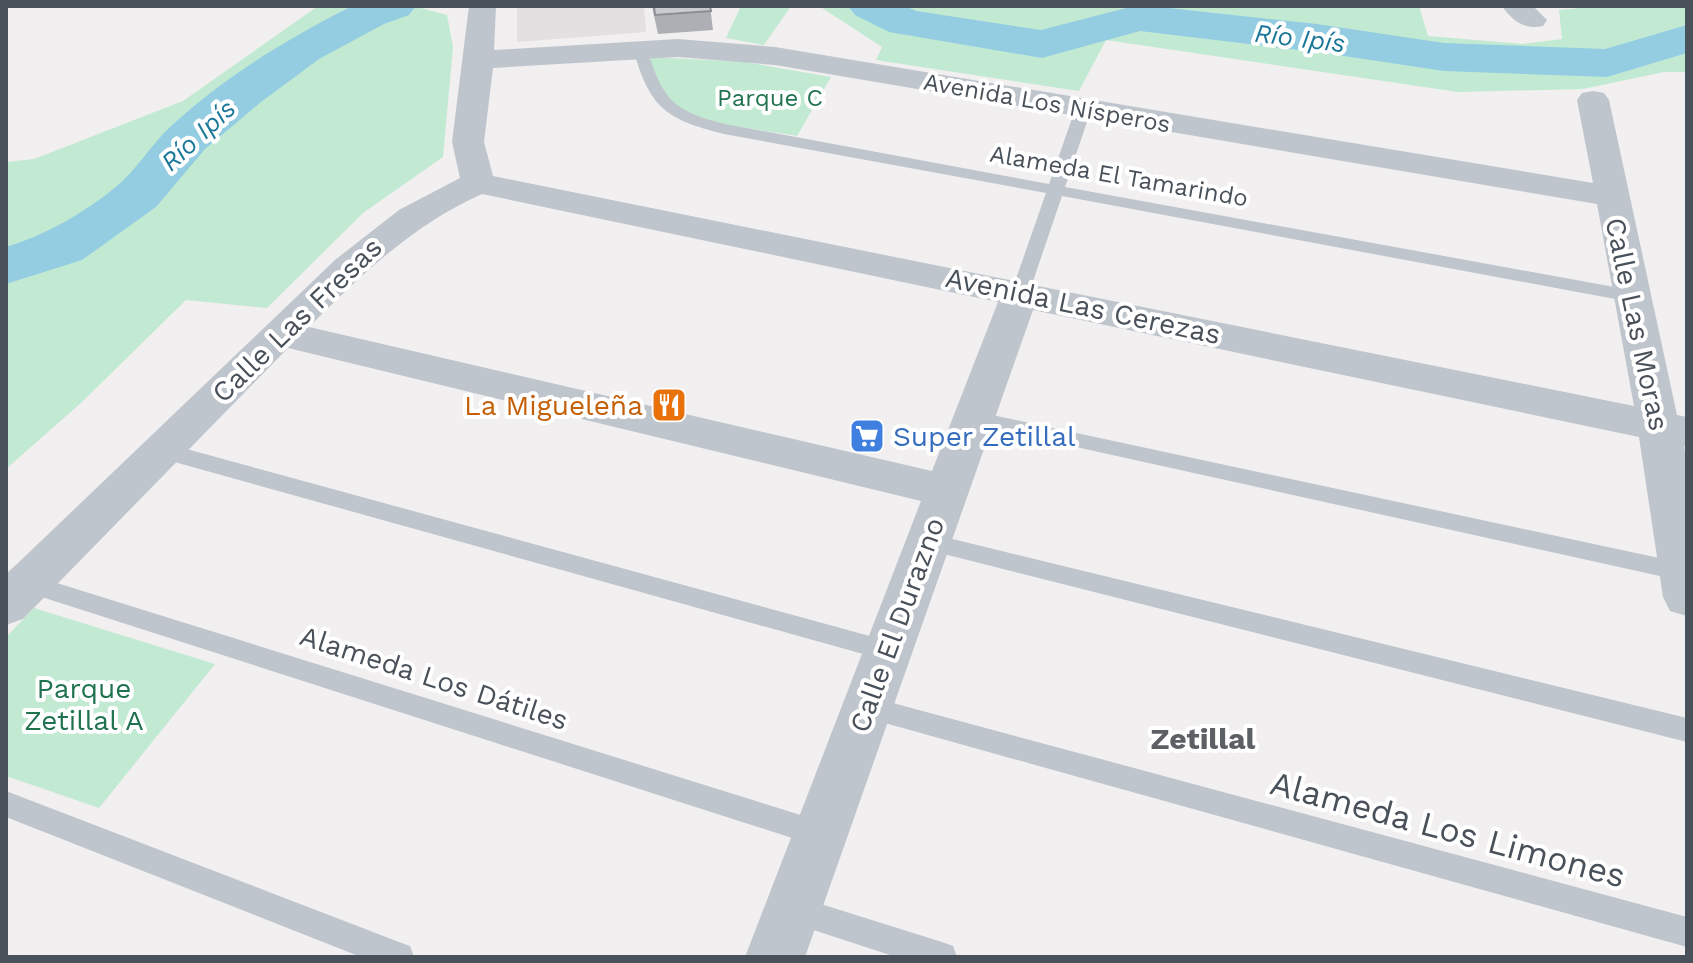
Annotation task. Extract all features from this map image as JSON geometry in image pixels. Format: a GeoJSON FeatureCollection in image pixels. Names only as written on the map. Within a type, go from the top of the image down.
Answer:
{"type":"FeatureCollection","features":[{"type":"Feature","properties":{"kind":"street"},"geometry":{"type":"LineString","coordinates":[[478,183],[468,142],[479,60],[482,7]]}},
{"type":"Feature","properties":{"kind":"street","name":"Avenida Los Nísperos"},"geometry":{"type":"LineString","coordinates":[[479,60],[640,49],[717,50],[775,56],[1611,196]]}},
{"type":"Feature","properties":{"kind":"street","name":"Calle Las Moras"},"geometry":{"type":"LineString","coordinates":[[1593,100],[1631,296],[1673,430],[1686,581]]}},
{"type":"Feature","properties":{"kind":"street","name":"Avenida Las Cerezas"},"geometry":{"type":"LineString","coordinates":[[478,183],[1673,430]]}},
{"type":"Feature","properties":{"kind":"street","name":"Calle Las Fresas"},"geometry":{"type":"LineString","coordinates":[[17,594],[280,333],[390,231],[452,192],[478,183]]}},
{"type":"Feature","properties":{"kind":"street","name":"Calle El Durazno"},"geometry":{"type":"LineString","coordinates":[[775,957],[1020,293]]}},
{"type":"Feature","properties":{"kind":"street"},"geometry":{"type":"LineString","coordinates":[[280,333],[947,491]]}},
{"type":"Feature","properties":{"kind":"lane","name":"Alameda El Tamarindo"},"geometry":{"type":"LineString","coordinates":[[640,49],[654,94],[670,111],[688,120],[724,129],[1631,296]]}},
{"type":"Feature","properties":{"kind":"lane"},"geometry":{"type":"LineString","coordinates":[[1020,293],[1083,110]]}},
{"type":"Feature","properties":{"kind":"lane"},"geometry":{"type":"LineString","coordinates":[[974,418],[1686,581]]}},
{"type":"Feature","properties":{"kind":"lane"},"geometry":{"type":"LineString","coordinates":[[161,450],[888,651]]}},
{"type":"Feature","properties":{"kind":"lane"},"geometry":{"type":"LineString","coordinates":[[928,542],[1687,730]]}},
{"type":"Feature","properties":{"kind":"lane","name":"Alameda Los Dátiles"},"geometry":{"type":"LineString","coordinates":[[17,594],[820,834]]}},
{"type":"Feature","properties":{"kind":"lane","name":"Alameda Los Limones"},"geometry":{"type":"LineString","coordinates":[[867,707],[1687,932]]}},
{"type":"Feature","properties":{"kind":"lane"},"geometry":{"type":"LineString","coordinates":[[6,804],[399,957]]}},
{"type":"Feature","properties":{"kind":"lane"},"geometry":{"type":"LineString","coordinates":[[792,909],[942,957]]}},
{"type":"Feature","properties":{"kind":"shaded area"},"geometry":{"type":"Polygon","coordinates":[[[517,6],[644,6],[646,32],[517,42],[517,6]]]}},
{"type":"Feature","properties":{"kind":"green space"},"geometry":{"type":"Polygon","coordinates":[[[318,6],[426,6],[421,8],[447,15],[453,47],[443,157],[363,213],[267,308],[186,300],[82,402],[6,469],[6,162],[34,159],[183,101],[318,6]]]}},
{"type":"Feature","properties":{"kind":"green space"},"geometry":{"type":"Polygon","coordinates":[[[741,6],[791,6],[764,45],[726,38],[741,6]]]}},
{"type":"Feature","properties":{"kind":"green space"},"geometry":{"type":"Polygon","coordinates":[[[819,6],[1419,6],[1428,36],[1523,44],[1562,39],[1559,10],[1601,6],[1687,6],[1687,72],[1664,72],[1583,89],[1458,92],[1106,40],[1079,91],[876,60],[882,47],[819,6]]]}},
{"type":"Feature","properties":{"kind":"green space","name":"Parque C"},"geometry":{"type":"Polygon","coordinates":[[[650,57],[745,62],[831,77],[797,136],[720,123],[681,110],[666,100],[657,88],[650,57]]]}},
{"type":"Feature","properties":{"kind":"green space","name":"Parque Zetillal A"},"geometry":{"type":"Polygon","coordinates":[[[34,608],[215,664],[99,808],[6,776],[6,637],[34,608]]]}},
{"type":"Feature","properties":{"kind":"building"},"geometry":{"type":"Polygon","coordinates":[[[654,6],[710,6],[711,11],[655,15],[654,6]]]}},
{"type":"Feature","properties":{"kind":"waterway","name":"Río Ipís"},"geometry":{"type":"LineString","coordinates":[[6,266],[62,248],[137,196],[187,138],[244,92],[303,49],[368,15],[394,6]]}},
{"type":"Feature","properties":{"kind":"waterway","name":"Río Ipís"},"geometry":{"type":"LineString","coordinates":[[870,6],[905,23],[1042,44],[1139,18],[1317,38],[1444,57],[1607,63],[1687,39]]}},
{"type":"Feature","properties":{"kind":"place","name":"La Migueleña"},"geometry":{"type":"Point","coordinates":[669,405]}},
{"type":"Feature","properties":{"kind":"place","name":"Super Zetillal"},"geometry":{"type":"Point","coordinates":[867,436]}},
{"type":"Feature","properties":{"kind":"district","name":"Zetillal"},"geometry":{"type":"Point","coordinates":[1203,738]}}]}
